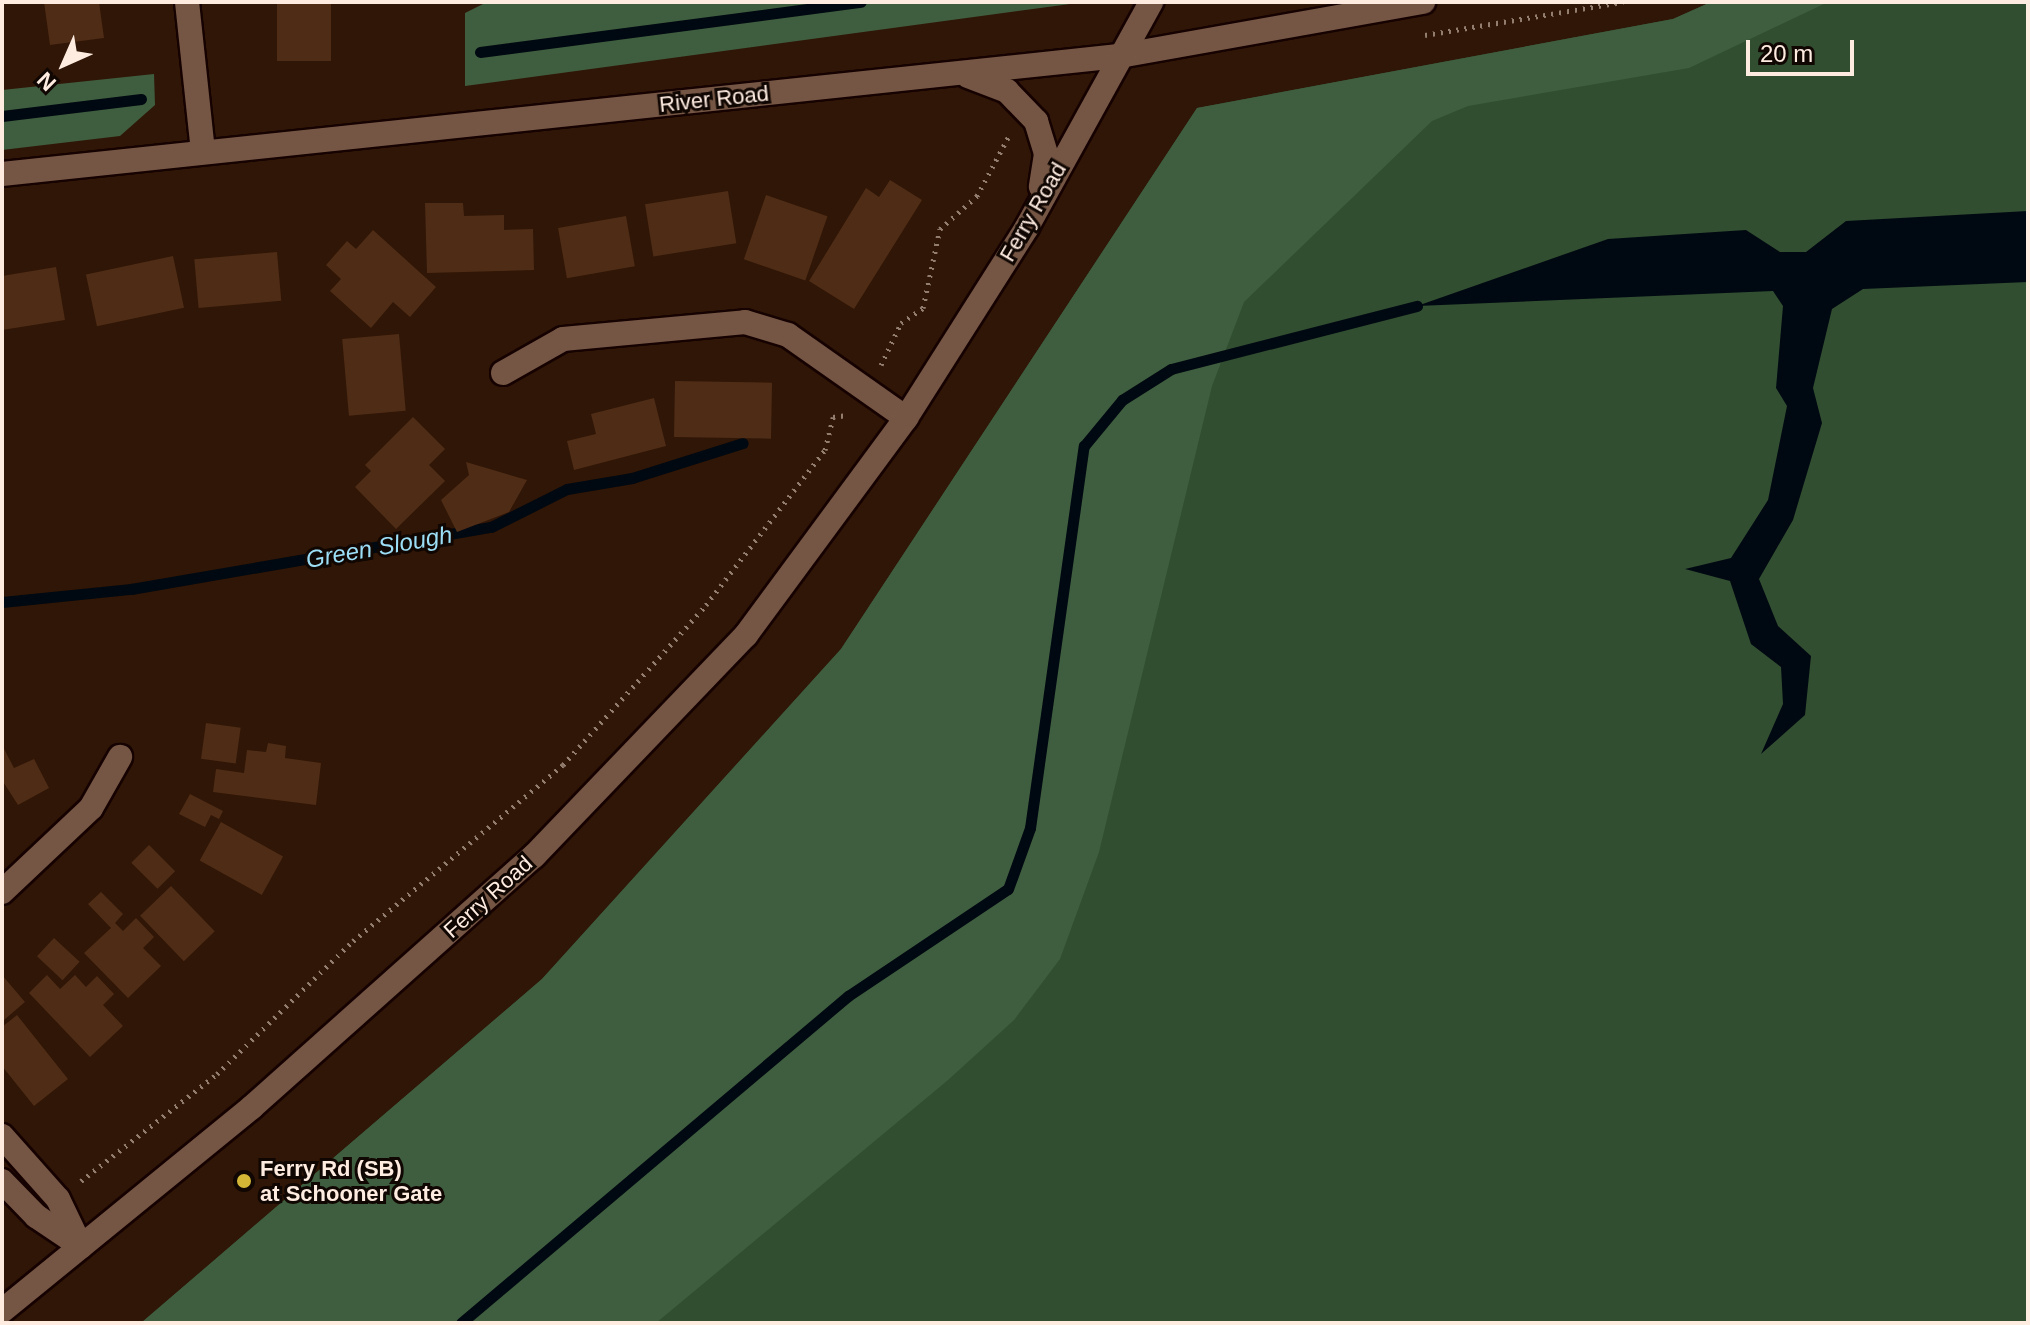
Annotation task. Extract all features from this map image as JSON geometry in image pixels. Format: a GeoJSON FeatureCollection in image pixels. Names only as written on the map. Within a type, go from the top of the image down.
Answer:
{"type":"FeatureCollection","features":[{"type":"Feature","properties":{"kind":"street"},"geometry":{"type":"LineString","coordinates":[[187,2],[203,152]]}},
{"type":"Feature","properties":{"kind":"street","name":"Ferry Road"},"geometry":{"type":"LineString","coordinates":[[2,1311],[252,1107],[534,856],[746,635],[906,418],[1027,227],[1151,2]]}},
{"type":"Feature","properties":{"kind":"street","name":"River Road"},"geometry":{"type":"LineString","coordinates":[[2,174],[1119,56],[1423,2]]}},
{"type":"Feature","properties":{"kind":"street"},"geometry":{"type":"LineString","coordinates":[[954,74],[1007,91],[1036,121],[1046,154],[1027,227]]}},
{"type":"Feature","properties":{"kind":"street"},"geometry":{"type":"LineString","coordinates":[[503,373],[563,339],[745,322],[788,335],[906,418]]}},
{"type":"Feature","properties":{"kind":"street"},"geometry":{"type":"LineString","coordinates":[[2,892],[91,808],[120,757]]}},
{"type":"Feature","properties":{"kind":"street"},"geometry":{"type":"LineString","coordinates":[[2,1136],[58,1199],[81,1247]]}},
{"type":"Feature","properties":{"kind":"street"},"geometry":{"type":"LineString","coordinates":[[2,1181],[36,1216],[81,1247]]}},
{"type":"Feature","properties":{"kind":"path"},"geometry":{"type":"LineString","coordinates":[[881,366],[901,323],[923,308],[940,229],[977,196],[1016,124]]}},
{"type":"Feature","properties":{"kind":"path"},"geometry":{"type":"LineString","coordinates":[[77,1184],[217,1074],[353,941],[563,765],[697,617],[825,450],[833,417],[847,415]]}},
{"type":"Feature","properties":{"kind":"green space"},"geometry":{"type":"Polygon","coordinates":[[[487,2],[1085,2],[465,86],[465,13],[487,2]]]}},
{"type":"Feature","properties":{"kind":"green space"},"geometry":{"type":"Polygon","coordinates":[[[1711,2],[2028,2],[2028,1323],[141,1323],[542,979],[841,649],[1197,108],[1673,19],[1711,2]]]}},
{"type":"Feature","properties":{"kind":"green space"},"geometry":{"type":"Polygon","coordinates":[[[1711,2],[1828,2],[1689,68],[1468,106],[1432,121],[1244,302],[1212,386],[1099,852],[1060,959],[1014,1020],[948,1080],[656,1323],[141,1323],[542,979],[841,649],[1197,108],[1673,19],[1711,2]]]}},
{"type":"Feature","properties":{"kind":"green space"},"geometry":{"type":"Polygon","coordinates":[[[154,74],[155,105],[120,136],[2,150],[2,90],[154,74]]]}},
{"type":"Feature","properties":{"kind":"shaded area"},"geometry":{"type":"Polygon","coordinates":[[[2028,211],[2028,282],[1863,289],[1832,309],[1813,388],[1822,423],[1793,520],[1759,579],[1778,626],[1811,656],[1805,715],[1761,754],[1783,704],[1781,667],[1751,644],[1730,581],[1685,569],[1731,558],[1768,500],[1787,406],[1776,388],[1783,306],[1773,291],[1417,306],[1608,239],[1746,230],[1780,252],[1806,252],[1846,221],[2028,211]]]}},
{"type":"Feature","properties":{"kind":"building"},"geometry":{"type":"Polygon","coordinates":[[[44,2],[99,2],[104,38],[50,45],[44,2]]]}},
{"type":"Feature","properties":{"kind":"building"},"geometry":{"type":"Polygon","coordinates":[[[277,2],[331,2],[331,61],[277,61],[277,2]]]}},
{"type":"Feature","properties":{"kind":"building"},"geometry":{"type":"Polygon","coordinates":[[[890,180],[922,200],[854,309],[809,281],[866,188],[879,197],[890,180]]]}},
{"type":"Feature","properties":{"kind":"building"},"geometry":{"type":"Polygon","coordinates":[[[728,191],[736,243],[653,256],[645,204],[728,191]]]}},
{"type":"Feature","properties":{"kind":"building"},"geometry":{"type":"Polygon","coordinates":[[[766,195],[827,216],[805,280],[744,259],[766,195]]]}},
{"type":"Feature","properties":{"kind":"building"},"geometry":{"type":"Polygon","coordinates":[[[425,203],[463,203],[464,216],[504,215],[504,230],[533,229],[534,270],[427,273],[425,203]]]}},
{"type":"Feature","properties":{"kind":"building"},"geometry":{"type":"Polygon","coordinates":[[[626,216],[635,266],[567,278],[558,228],[626,216]]]}},
{"type":"Feature","properties":{"kind":"building"},"geometry":{"type":"Polygon","coordinates":[[[373,230],[436,287],[410,317],[393,302],[371,328],[330,291],[341,279],[326,265],[347,241],[356,249],[373,230]]]}},
{"type":"Feature","properties":{"kind":"building"},"geometry":{"type":"Polygon","coordinates":[[[277,252],[281,301],[199,308],[194,259],[277,252]]]}},
{"type":"Feature","properties":{"kind":"building"},"geometry":{"type":"Polygon","coordinates":[[[173,256],[184,308],[97,326],[86,275],[173,256]]]}},
{"type":"Feature","properties":{"kind":"building"},"geometry":{"type":"Polygon","coordinates":[[[56,267],[65,320],[2,330],[2,276],[56,267]]]}},
{"type":"Feature","properties":{"kind":"building"},"geometry":{"type":"Polygon","coordinates":[[[399,334],[406,411],[349,416],[342,339],[399,334]]]}},
{"type":"Feature","properties":{"kind":"building"},"geometry":{"type":"Polygon","coordinates":[[[675,381],[772,383],[771,439],[674,437],[675,381]]]}},
{"type":"Feature","properties":{"kind":"building"},"geometry":{"type":"Polygon","coordinates":[[[654,398],[666,446],[574,470],[567,441],[596,434],[591,414],[654,398]]]}},
{"type":"Feature","properties":{"kind":"building"},"geometry":{"type":"Polygon","coordinates":[[[413,417],[445,449],[429,465],[445,481],[396,529],[355,487],[371,471],[365,465],[413,417]]]}},
{"type":"Feature","properties":{"kind":"building"},"geometry":{"type":"Polygon","coordinates":[[[466,462],[527,480],[509,512],[457,532],[441,500],[469,475],[466,462]]]}},
{"type":"Feature","properties":{"kind":"building"},"geometry":{"type":"Polygon","coordinates":[[[206,723],[241,728],[236,764],[201,759],[206,723]]]}},
{"type":"Feature","properties":{"kind":"building"},"geometry":{"type":"Polygon","coordinates":[[[268,743],[286,746],[285,758],[321,763],[316,805],[213,792],[216,769],[244,773],[247,750],[266,752],[268,743]]]}},
{"type":"Feature","properties":{"kind":"building"},"geometry":{"type":"Polygon","coordinates":[[[2,745],[14,768],[34,759],[49,788],[18,805],[2,780],[2,745]]]}},
{"type":"Feature","properties":{"kind":"building"},"geometry":{"type":"Polygon","coordinates":[[[190,794],[223,811],[219,819],[211,815],[205,827],[179,814],[190,794]]]}},
{"type":"Feature","properties":{"kind":"building"},"geometry":{"type":"Polygon","coordinates":[[[221,822],[283,856],[262,895],[200,860],[221,822]]]}},
{"type":"Feature","properties":{"kind":"building"},"geometry":{"type":"Polygon","coordinates":[[[149,845],[175,871],[157,889],[131,863],[149,845]]]}},
{"type":"Feature","properties":{"kind":"building"},"geometry":{"type":"Polygon","coordinates":[[[171,886],[215,931],[184,961],[140,916],[171,886]]]}},
{"type":"Feature","properties":{"kind":"building"},"geometry":{"type":"Polygon","coordinates":[[[101,892],[123,914],[115,923],[123,931],[136,918],[154,937],[143,948],[161,966],[128,998],[84,953],[111,928],[88,904],[101,892]]]}},
{"type":"Feature","properties":{"kind":"building"},"geometry":{"type":"Polygon","coordinates":[[[54,938],[80,962],[63,980],[37,956],[54,938]]]}},
{"type":"Feature","properties":{"kind":"building"},"geometry":{"type":"Polygon","coordinates":[[[2,975],[25,1002],[4,1020],[2,1018],[2,975]]]}},
{"type":"Feature","properties":{"kind":"building"},"geometry":{"type":"Polygon","coordinates":[[[47,975],[60,989],[75,975],[86,987],[97,976],[114,994],[103,1005],[123,1026],[90,1057],[29,993],[47,975]]]}},
{"type":"Feature","properties":{"kind":"building"},"geometry":{"type":"Polygon","coordinates":[[[17,1015],[68,1079],[34,1106],[2,1066],[2,1027],[17,1015]]]}},
{"type":"Feature","properties":{"kind":"waterway"},"geometry":{"type":"LineString","coordinates":[[480,52],[861,2]]}},
{"type":"Feature","properties":{"kind":"waterway"},"geometry":{"type":"LineString","coordinates":[[2,116],[141,99]]}},
{"type":"Feature","properties":{"kind":"waterway"},"geometry":{"type":"LineString","coordinates":[[461,1323],[848,996],[1008,889],[1030,828],[1084,446],[1122,400],[1171,369],[1417,306]]}},
{"type":"Feature","properties":{"kind":"waterway","name":"Green Slough"},"geometry":{"type":"LineString","coordinates":[[2,602],[131,589],[491,527],[567,489],[632,478],[743,443]]}},
{"type":"Feature","properties":{"kind":"place","name":"Ferry Rd (SB) at Schooner Gate"},"geometry":{"type":"Point","coordinates":[244,1181]}}]}
